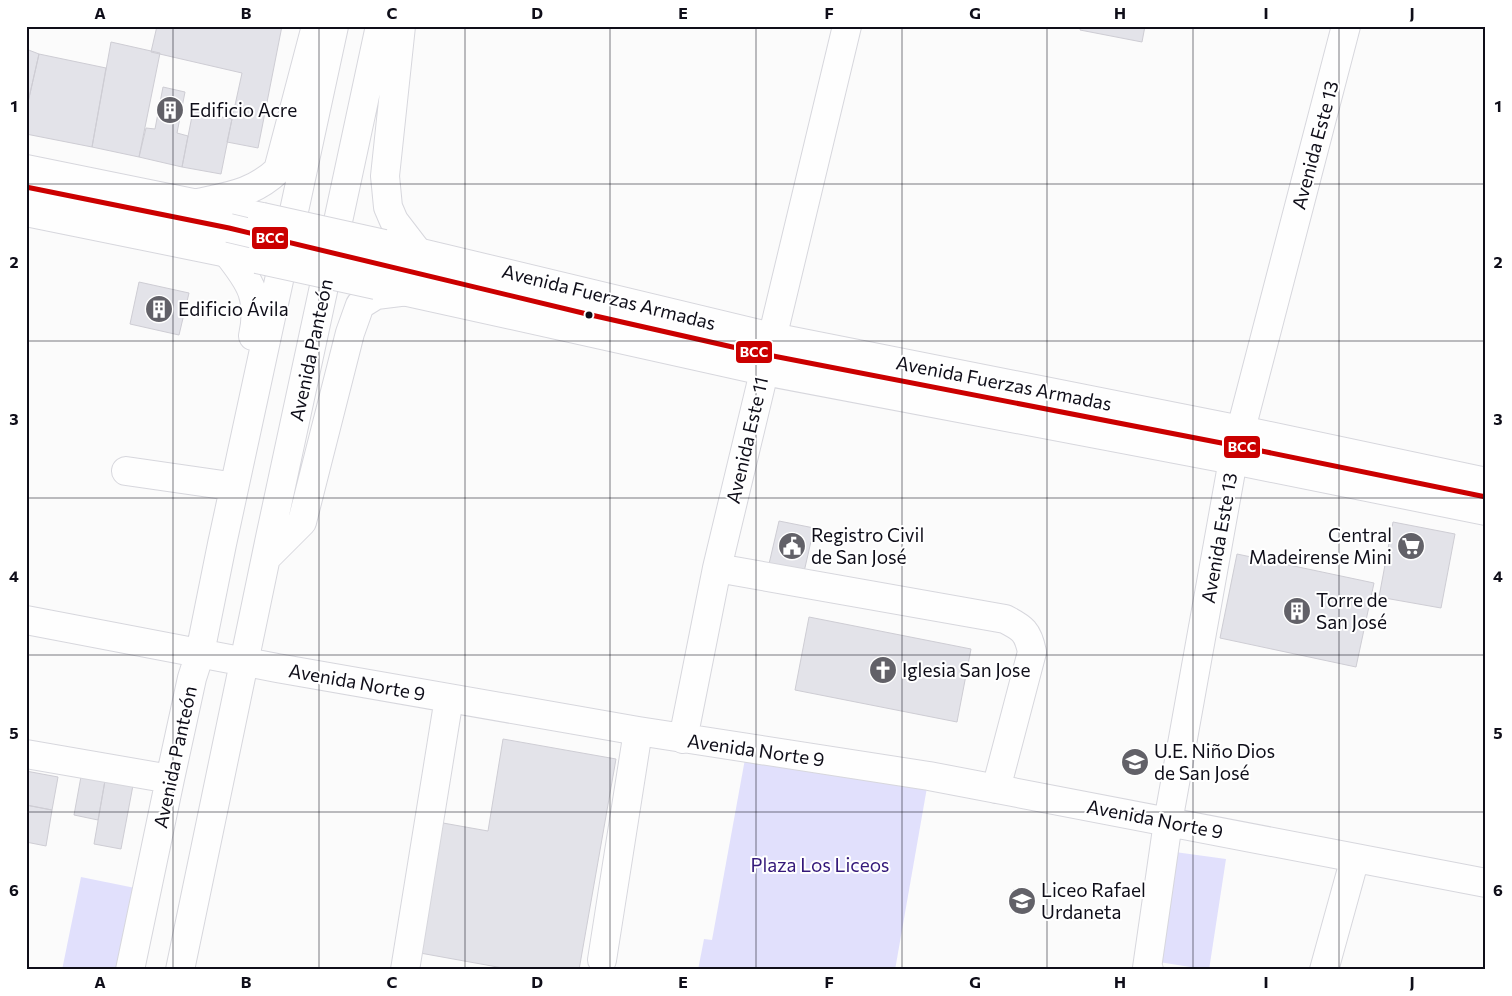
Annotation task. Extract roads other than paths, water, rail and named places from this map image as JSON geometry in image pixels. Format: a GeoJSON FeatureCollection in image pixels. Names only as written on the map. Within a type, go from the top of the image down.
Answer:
{"type":"FeatureCollection","features":[{"type":"Feature","properties":{"kind":"street"},"geometry":{"type":"LineString","coordinates":[[198,203],[245,192],[267,181],[278,170],[316,26]]}},
{"type":"Feature","properties":{"kind":"street","name":"Avenida Panteón"},"geometry":{"type":"LineString","coordinates":[[130,970],[334,26]]}},
{"type":"Feature","properties":{"kind":"street","name":"Avenida Panteón"},"geometry":{"type":"LineString","coordinates":[[180,970],[380,26]]}},
{"type":"Feature","properties":{"kind":"street"},"geometry":{"type":"LineString","coordinates":[[401,26],[385,176],[388,207],[394,221],[417,251]]}},
{"type":"Feature","properties":{"kind":"street","name":"Avenida Este 11"},"geometry":{"type":"LineString","coordinates":[[683,739],[717,568],[847,26]]}},
{"type":"Feature","properties":{"kind":"street","name":"Avenida Este 13"},"geometry":{"type":"LineString","coordinates":[[1149,970],[1147,968],[1168,822],[1237,446],[1346,26]]}},
{"type":"Feature","properties":{"kind":"street","name":"Avenida Fuerzas Armadas"},"geometry":{"type":"LineString","coordinates":[[26,168],[262,217],[381,264],[408,291],[768,355],[1237,446],[1486,482]]}},
{"type":"Feature","properties":{"kind":"street"},"geometry":{"type":"LineString","coordinates":[[26,187],[228,241],[381,264],[768,355]]}},
{"type":"Feature","properties":{"kind":"street","name":"Avenida Fuerzas Armadas"},"geometry":{"type":"LineString","coordinates":[[26,212],[228,241],[257,260],[381,264],[417,251],[768,355]]}},
{"type":"Feature","properties":{"kind":"street","name":"Avenida Panteón"},"geometry":{"type":"LineString","coordinates":[[222,544],[218,507],[256,326],[256,301],[249,281],[228,241]]}},
{"type":"Feature","properties":{"kind":"street","name":"Avenida Panteón"},"geometry":{"type":"LineString","coordinates":[[267,557],[302,522],[350,334],[360,305],[376,295],[408,291]]}},
{"type":"Feature","properties":{"kind":"street"},"geometry":{"type":"LineString","coordinates":[[1237,446],[1486,497]]}},
{"type":"Feature","properties":{"kind":"street","name":"Avenida Fuerzas Armadas"},"geometry":{"type":"LineString","coordinates":[[1237,446],[1486,511]]}},
{"type":"Feature","properties":{"kind":"street"},"geometry":{"type":"LineString","coordinates":[[126,471],[223,485]]}},
{"type":"Feature","properties":{"kind":"street"},"geometry":{"type":"LineString","coordinates":[[717,568],[1005,619],[1021,627],[1029,638],[1032,652],[996,788]]}},
{"type":"Feature","properties":{"kind":"street","name":"Avenida Norte 9"},"geometry":{"type":"LineString","coordinates":[[26,620],[683,739],[996,788],[1486,883]]}},
{"type":"Feature","properties":{"kind":"street"},"geometry":{"type":"LineString","coordinates":[[404,970],[449,698]]}},
{"type":"Feature","properties":{"kind":"street"},"geometry":{"type":"LineString","coordinates":[[602,960],[638,731]]}},
{"type":"Feature","properties":{"kind":"street"},"geometry":{"type":"LineString","coordinates":[[26,754],[170,779]]}},
{"type":"Feature","properties":{"kind":"street"},"geometry":{"type":"LineString","coordinates":[[1324,970],[1355,858]]}},
{"type":"Feature","properties":{"kind":"place","name":"Edificio Acre"},"geometry":{"type":"Point","coordinates":[170,110]}},
{"type":"Feature","properties":{"kind":"place","name":"Edificio Ávila"},"geometry":{"type":"Point","coordinates":[159,309]}},
{"type":"Feature","properties":{"kind":"place","name":"Registro Civil de San José"},"geometry":{"type":"Point","coordinates":[792,546]}},
{"type":"Feature","properties":{"kind":"place","name":"Central Madeirense Mini"},"geometry":{"type":"Point","coordinates":[1411,546]}},
{"type":"Feature","properties":{"kind":"place","name":"Torre de San José"},"geometry":{"type":"Point","coordinates":[1297,611]}},
{"type":"Feature","properties":{"kind":"place","name":"Iglesia San Jose"},"geometry":{"type":"Point","coordinates":[883,670]}},
{"type":"Feature","properties":{"kind":"place","name":"U.E. Niño Dios de San José"},"geometry":{"type":"Point","coordinates":[1135,762]}},
{"type":"Feature","properties":{"kind":"place","name":"Liceo Rafael Urdaneta"},"geometry":{"type":"Point","coordinates":[1022,901]}},
{"type":"Feature","properties":{"kind":"park label","name":"Plaza Los Liceos"},"geometry":{"type":"Point","coordinates":[820,865]}}]}
